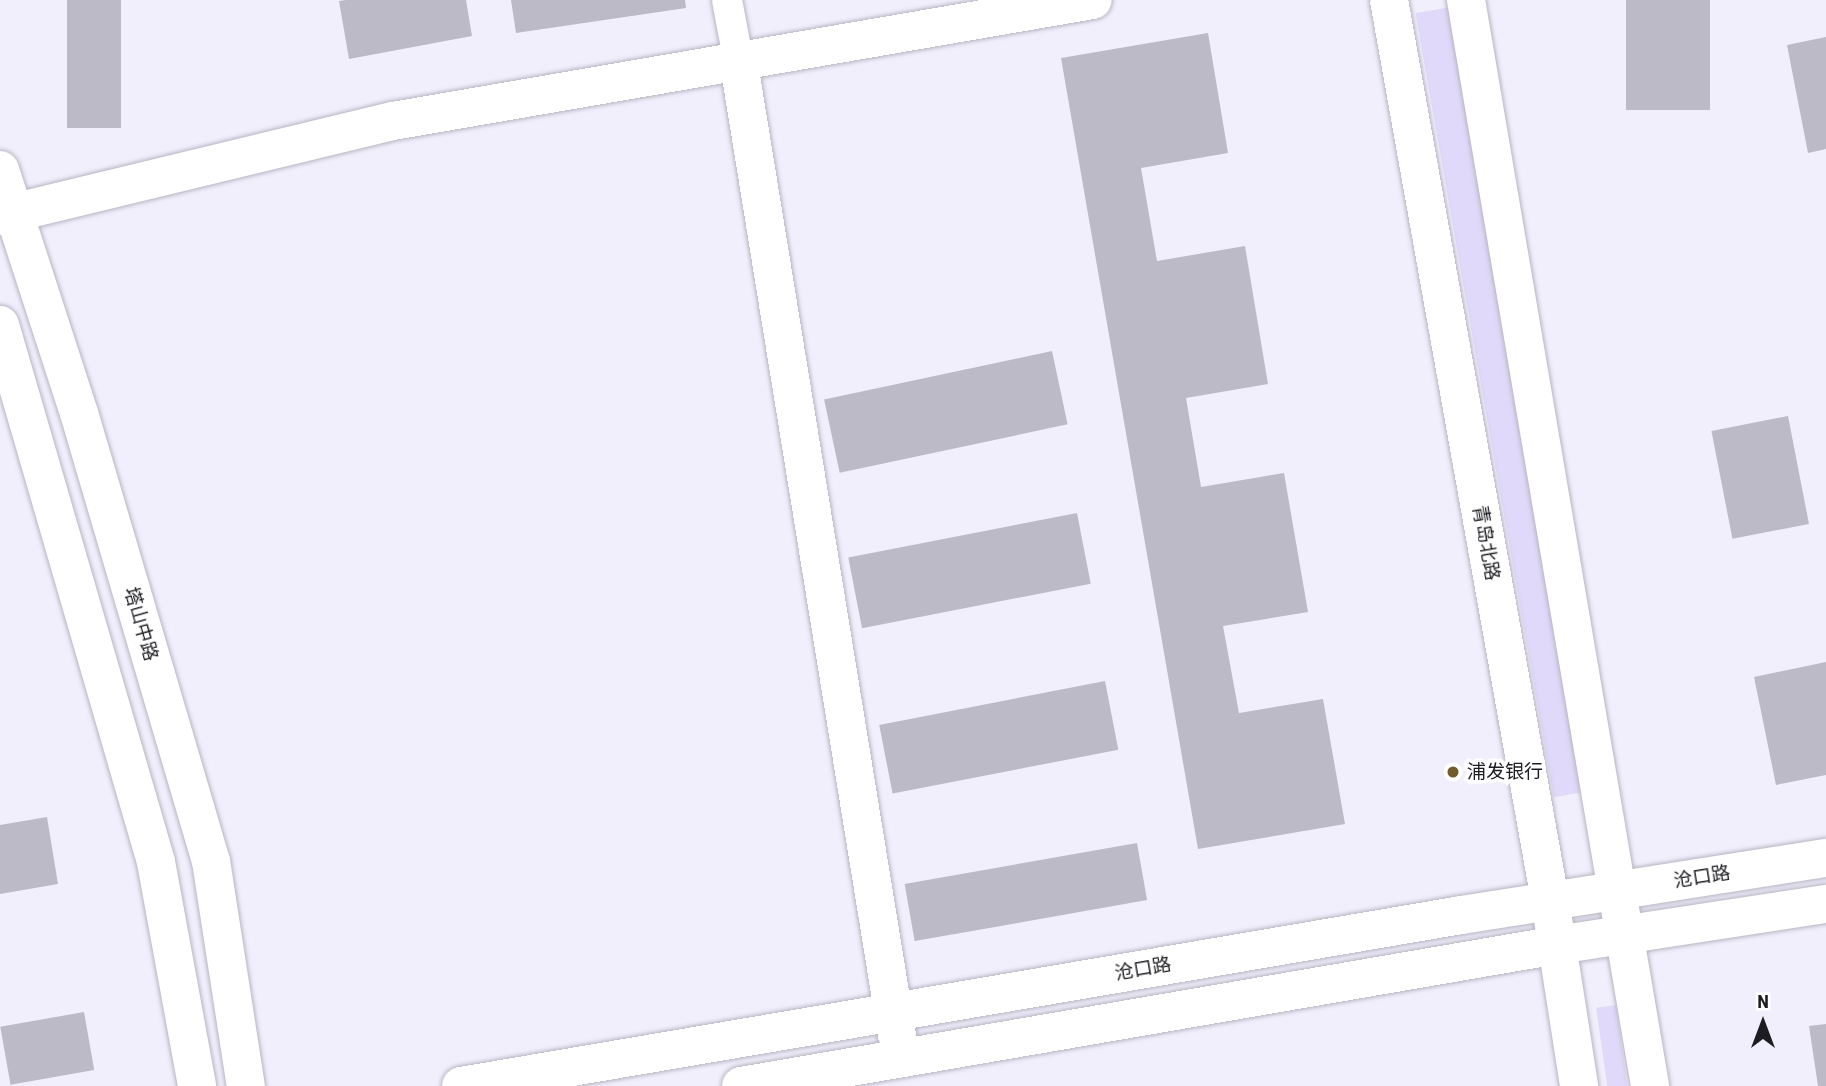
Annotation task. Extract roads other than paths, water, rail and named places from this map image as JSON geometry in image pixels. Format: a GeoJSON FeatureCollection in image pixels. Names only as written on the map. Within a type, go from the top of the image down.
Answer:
{"type":"FeatureCollection","features":[{"type":"Feature","properties":{"kind":"main road"},"geometry":{"type":"LineString","coordinates":[[6,214],[393,121],[738,58],[1093,0]]}},
{"type":"Feature","properties":{"kind":"main road","name":"青岛北路"},"geometry":{"type":"LineString","coordinates":[[1389,0],[1550,900],[1579,1086]]}},
{"type":"Feature","properties":{"kind":"main road"},"geometry":{"type":"LineString","coordinates":[[1466,0],[1628,933],[1650,1086]]}},
{"type":"Feature","properties":{"kind":"main road"},"geometry":{"type":"LineString","coordinates":[[738,58],[901,1058]]}},
{"type":"Feature","properties":{"kind":"main road","name":"塔山中路"},"geometry":{"type":"LineString","coordinates":[[0,170],[6,214],[83,426],[211,861],[246,1086]]}},
{"type":"Feature","properties":{"kind":"main road"},"geometry":{"type":"LineString","coordinates":[[0,324],[156,862],[197,1086]]}},
{"type":"Feature","properties":{"kind":"main road","name":"沧口路"},"geometry":{"type":"LineString","coordinates":[[460,1086],[1550,900],[1826,858]]}},
{"type":"Feature","properties":{"kind":"main road"},"geometry":{"type":"LineString","coordinates":[[741,1086],[1557,944],[1826,904]]}},
{"type":"Feature","properties":{"kind":"street"},"geometry":{"type":"LineString","coordinates":[[727,0],[738,58]]}},
{"type":"Feature","properties":{"kind":"place","name":"浦发银行"},"geometry":{"type":"Point","coordinates":[1453,772]}}]}
